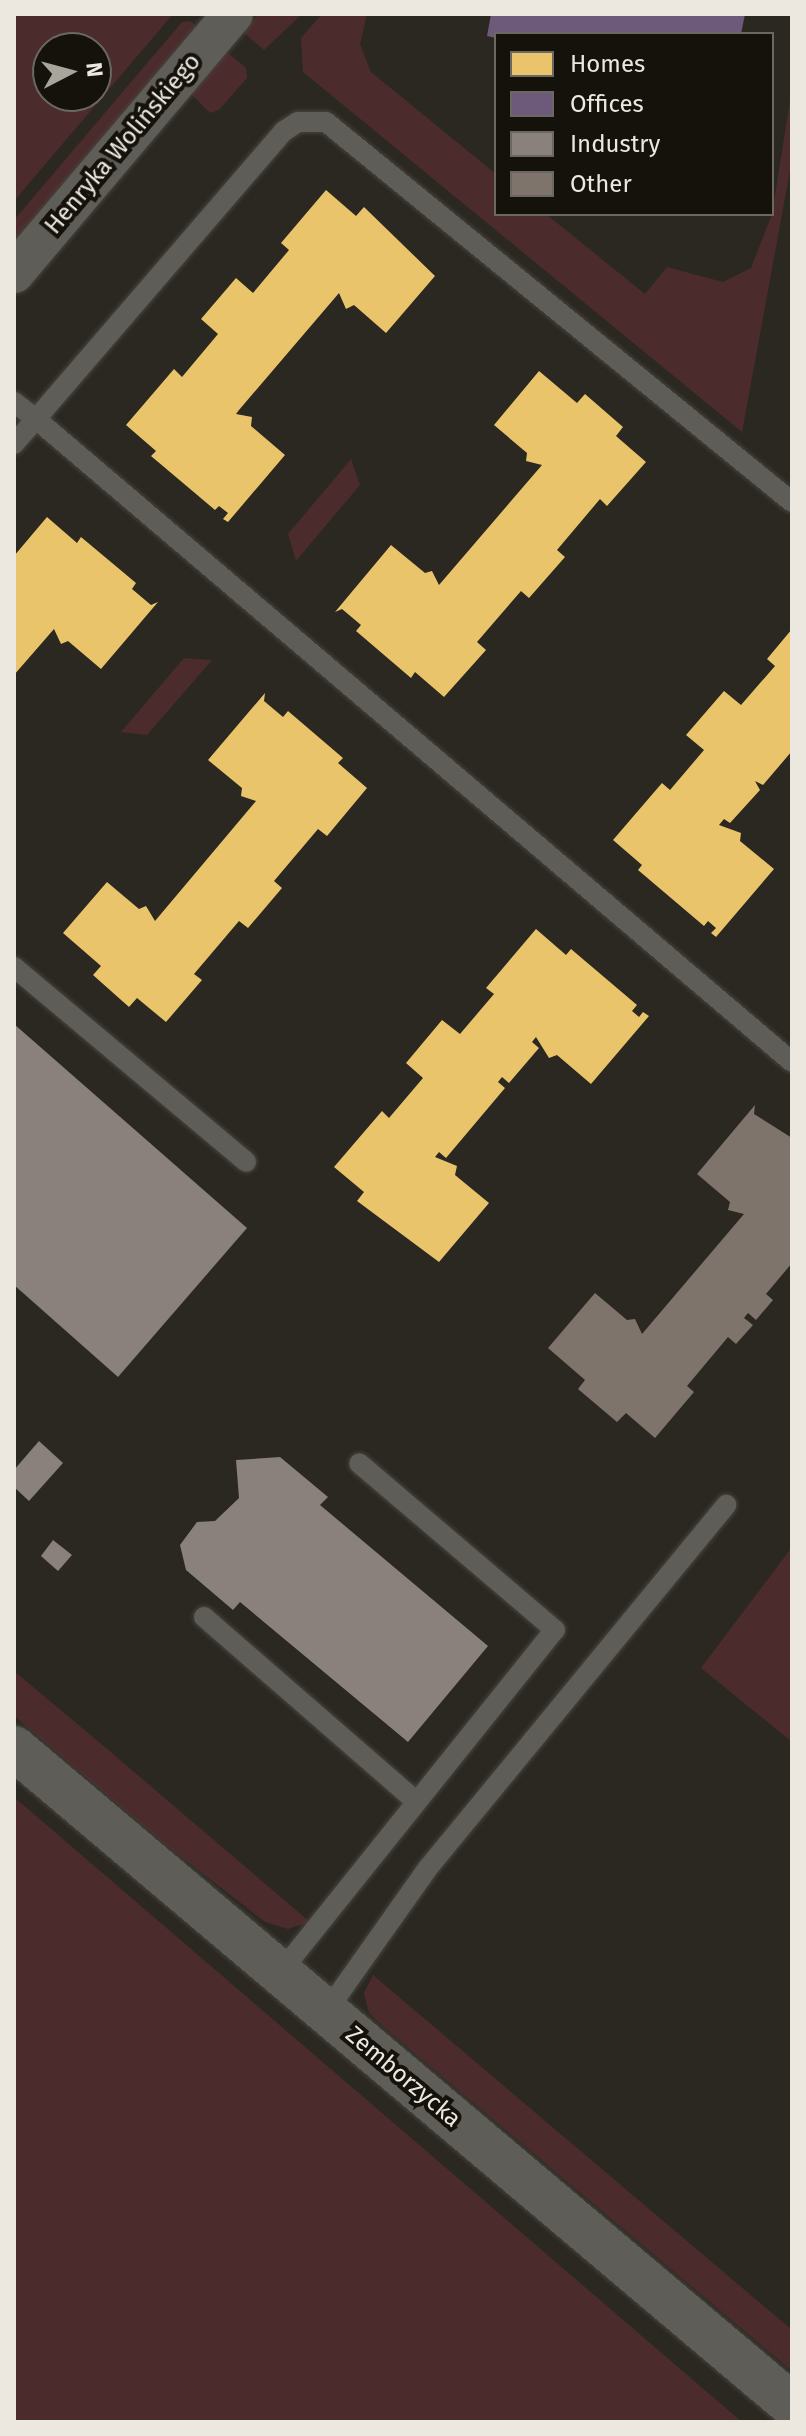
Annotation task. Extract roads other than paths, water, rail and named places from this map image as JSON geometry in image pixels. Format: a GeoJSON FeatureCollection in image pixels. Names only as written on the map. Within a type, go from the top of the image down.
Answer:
{"type":"FeatureCollection","features":[{"type":"Feature","properties":{"kind":"street","name":"Henryka Wolińskiego"},"geometry":{"type":"LineString","coordinates":[[14,273],[233,14]]}},
{"type":"Feature","properties":{"kind":"street","name":"Zemborzycka"},"geometry":{"type":"LineString","coordinates":[[14,1748],[792,2405]]}},
{"type":"Feature","properties":{"kind":"lane"},"geometry":{"type":"LineString","coordinates":[[14,444],[284,131],[312,121],[341,130],[792,502]]}},
{"type":"Feature","properties":{"kind":"lane"},"geometry":{"type":"LineString","coordinates":[[14,402],[792,1062]]}},
{"type":"Feature","properties":{"kind":"lane"},"geometry":{"type":"LineString","coordinates":[[14,967],[246,1162]]}},
{"type":"Feature","properties":{"kind":"lane"},"geometry":{"type":"LineString","coordinates":[[279,1974],[555,1630],[359,1463]]}},
{"type":"Feature","properties":{"kind":"lane"},"geometry":{"type":"LineString","coordinates":[[326,2012],[428,1868],[726,1505]]}},
{"type":"Feature","properties":{"kind":"lane"},"geometry":{"type":"LineString","coordinates":[[204,1617],[416,1801]]}}]}
